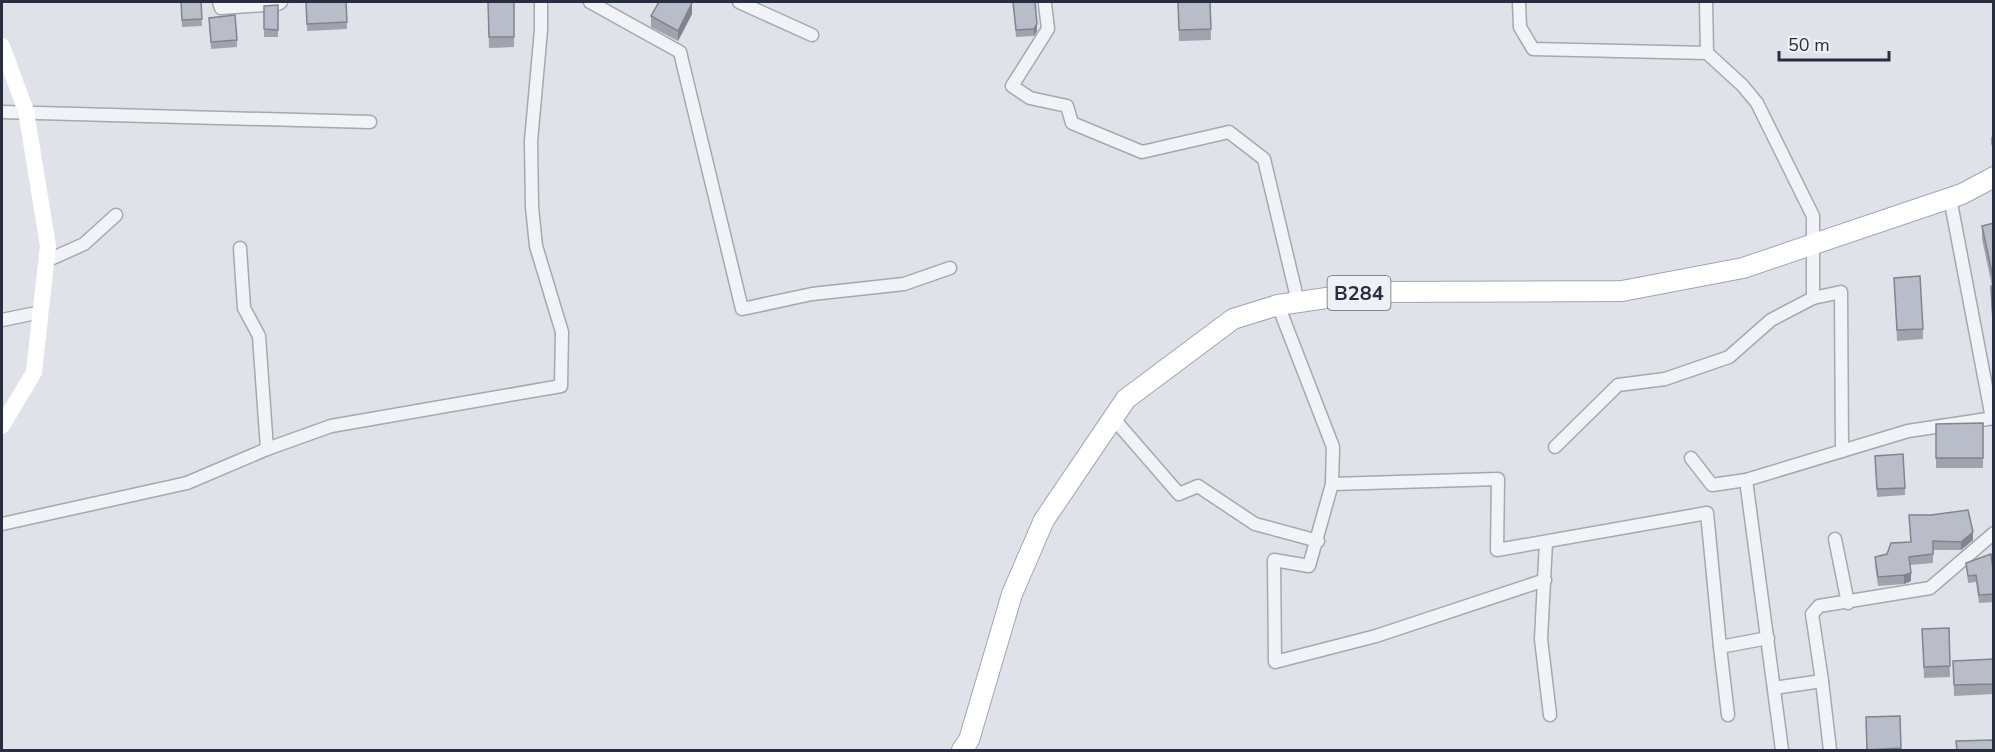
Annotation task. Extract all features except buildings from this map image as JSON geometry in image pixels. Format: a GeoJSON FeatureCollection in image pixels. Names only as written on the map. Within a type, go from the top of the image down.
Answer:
{"type":"FeatureCollection","features":[{"type":"Feature","properties":{"kind":"main road","name":"B284"},"geometry":{"type":"LineString","coordinates":[[962,750],[969,740],[1012,594],[1044,520],[1126,399],[1233,319],[1288,303],[1368,292],[1622,291],[1743,268],[1950,198],[1994,177]]}},
{"type":"Feature","properties":{"kind":"street"},"geometry":{"type":"LineString","coordinates":[[219,2],[222,8],[281,2]]}},
{"type":"Feature","properties":{"kind":"street"},"geometry":{"type":"LineString","coordinates":[[2,524],[187,483],[267,448],[331,426],[561,386],[562,332],[536,246],[532,207],[531,141],[541,30],[541,2]]}},
{"type":"Feature","properties":{"kind":"street"},"geometry":{"type":"LineString","coordinates":[[590,2],[681,52],[742,309],[812,294],[904,284],[950,267]]}},
{"type":"Feature","properties":{"kind":"street"},"geometry":{"type":"LineString","coordinates":[[739,2],[812,35]]}},
{"type":"Feature","properties":{"kind":"street"},"geometry":{"type":"LineString","coordinates":[[1519,2],[1520,27],[1533,49],[1707,53],[1742,85],[1758,103],[1813,216],[1813,298]]}},
{"type":"Feature","properties":{"kind":"street"},"geometry":{"type":"LineString","coordinates":[[1706,2],[1707,53]]}},
{"type":"Feature","properties":{"kind":"street"},"geometry":{"type":"LineString","coordinates":[[1045,4],[1047,29],[1012,86],[1030,98],[1067,106],[1072,123],[1142,152],[1228,132],[1264,159],[1288,303],[1333,447],[1332,484],[1310,566],[1274,560],[1275,662],[1376,636],[1545,580]]}},
{"type":"Feature","properties":{"kind":"street"},"geometry":{"type":"LineString","coordinates":[[2,46],[26,111],[48,246],[34,372],[2,426]]}},
{"type":"Feature","properties":{"kind":"street"},"geometry":{"type":"LineString","coordinates":[[2,112],[370,122]]}},
{"type":"Feature","properties":{"kind":"street"},"geometry":{"type":"LineString","coordinates":[[1691,458],[1712,485],[1746,480],[1908,431],[1993,418],[1950,198]]}},
{"type":"Feature","properties":{"kind":"street"},"geometry":{"type":"LineString","coordinates":[[46,261],[84,244],[116,215]]}},
{"type":"Feature","properties":{"kind":"street"},"geometry":{"type":"LineString","coordinates":[[240,248],[244,308],[260,336],[267,448]]}},
{"type":"Feature","properties":{"kind":"street"},"geometry":{"type":"LineString","coordinates":[[1555,447],[1618,384],[1665,379],[1728,357],[1771,320],[1813,298],[1841,291],[1842,451]]}},
{"type":"Feature","properties":{"kind":"street"},"geometry":{"type":"LineString","coordinates":[[2,320],[41,312]]}},
{"type":"Feature","properties":{"kind":"street"},"geometry":{"type":"LineString","coordinates":[[1113,418],[1179,494],[1198,486],[1255,524],[1318,541]]}},
{"type":"Feature","properties":{"kind":"street"},"geometry":{"type":"LineString","coordinates":[[1332,484],[1498,480],[1497,550],[1707,513],[1728,715]]}},
{"type":"Feature","properties":{"kind":"street"},"geometry":{"type":"LineString","coordinates":[[1746,480],[1782,750]]}},
{"type":"Feature","properties":{"kind":"street"},"geometry":{"type":"LineString","coordinates":[[1993,534],[1994,550]]}},
{"type":"Feature","properties":{"kind":"street"},"geometry":{"type":"LineString","coordinates":[[1830,750],[1812,614],[1819,606],[1930,588],[1993,534]]}},
{"type":"Feature","properties":{"kind":"street"},"geometry":{"type":"LineString","coordinates":[[1835,539],[1848,603]]}},
{"type":"Feature","properties":{"kind":"street"},"geometry":{"type":"LineString","coordinates":[[1546,542],[1541,639],[1550,716]]}},
{"type":"Feature","properties":{"kind":"street"},"geometry":{"type":"LineString","coordinates":[[1720,647],[1768,638]]}},
{"type":"Feature","properties":{"kind":"street"},"geometry":{"type":"LineString","coordinates":[[1774,688],[1822,681]]}}]}
